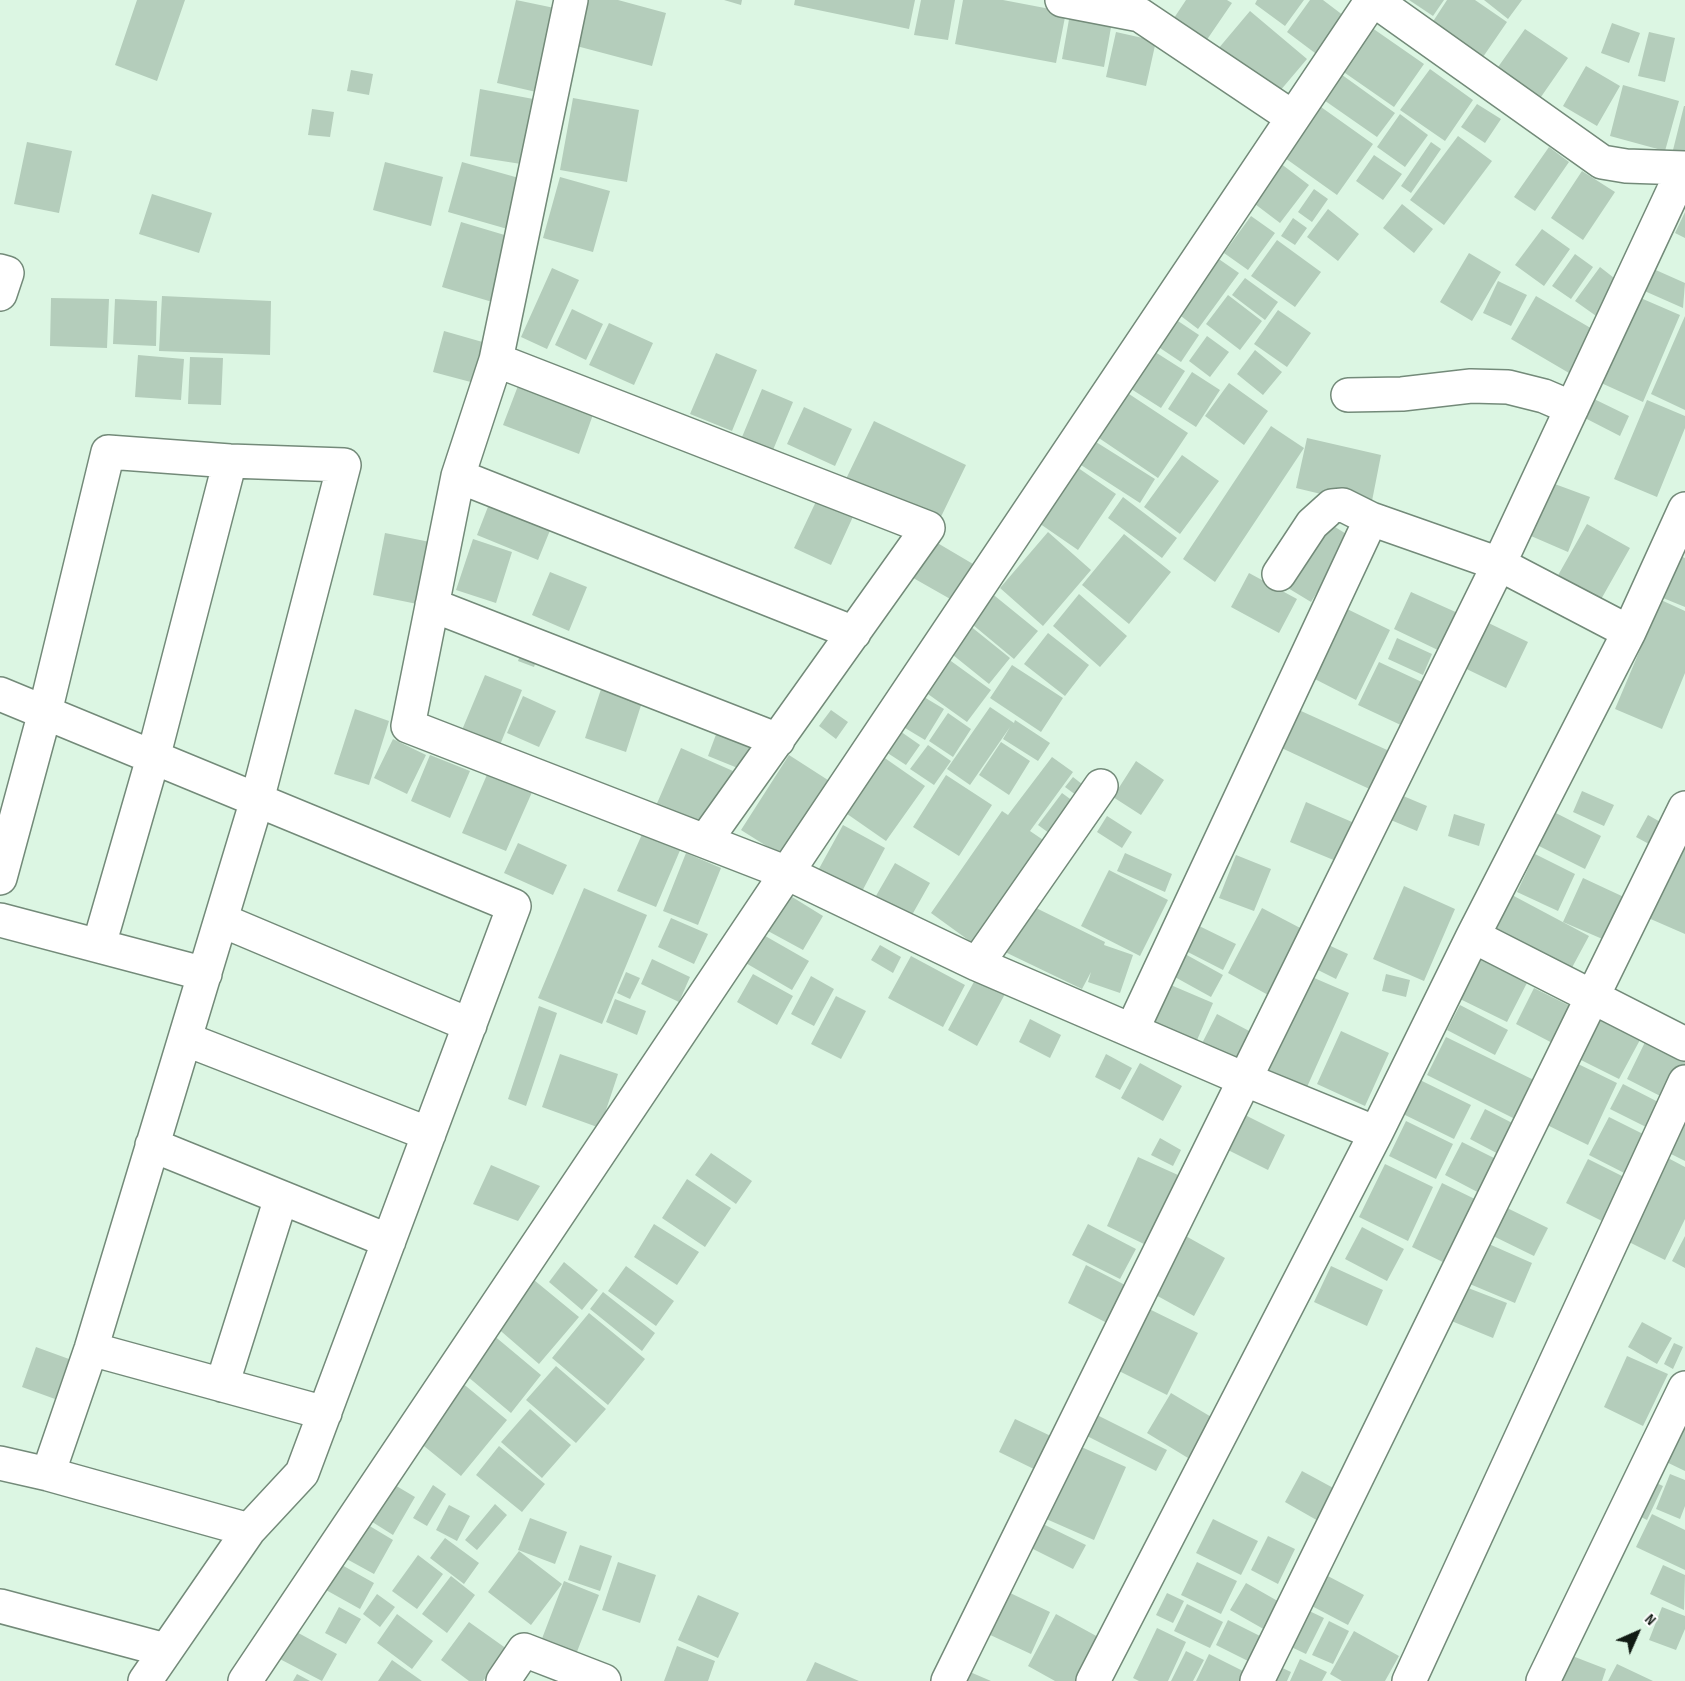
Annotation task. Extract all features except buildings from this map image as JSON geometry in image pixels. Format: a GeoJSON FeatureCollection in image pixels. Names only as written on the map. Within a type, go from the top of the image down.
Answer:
{"type":"FeatureCollection","features":[{"type":"Feature","properties":{"kind":"street"},"geometry":{"type":"LineString","coordinates":[[571,0],[496,360],[458,476],[408,726],[787,873],[977,964],[1376,1133]]}},
{"type":"Feature","properties":{"kind":"street"},"geometry":{"type":"LineString","coordinates":[[1062,0],[1140,15],[1292,117]]}},
{"type":"Feature","properties":{"kind":"street"},"geometry":{"type":"LineString","coordinates":[[245,1681],[1292,117],[1373,0],[1602,162],[1626,166],[1685,168],[1499,564],[948,1681]]}},
{"type":"Feature","properties":{"kind":"street"},"geometry":{"type":"LineString","coordinates":[[0,271],[7,273],[0,294]]}},
{"type":"Feature","properties":{"kind":"street"},"geometry":{"type":"LineString","coordinates":[[496,360],[928,528],[705,842]]}},
{"type":"Feature","properties":{"kind":"street"},"geometry":{"type":"LineString","coordinates":[[1348,395],[1402,394],[1471,386],[1508,387],[1544,396],[1572,408]]}},
{"type":"Feature","properties":{"kind":"street"},"geometry":{"type":"LineString","coordinates":[[0,878],[45,712],[108,452],[344,465],[257,800],[91,1349],[48,1474]]}},
{"type":"Feature","properties":{"kind":"street"},"geometry":{"type":"LineString","coordinates":[[99,945],[153,758],[230,460]]}},
{"type":"Feature","properties":{"kind":"street"},"geometry":{"type":"LineString","coordinates":[[458,476],[854,633]]}},
{"type":"Feature","properties":{"kind":"street"},"geometry":{"type":"LineString","coordinates":[[1279,574],[1312,524],[1332,506],[1343,505],[1371,519],[1499,564],[1629,632]]}},
{"type":"Feature","properties":{"kind":"street"},"geometry":{"type":"LineString","coordinates":[[1095,1680],[1376,1133],[1473,936],[1629,632],[1685,508]]}},
{"type":"Feature","properties":{"kind":"street"},"geometry":{"type":"LineString","coordinates":[[1132,1030],[1371,519]]}},
{"type":"Feature","properties":{"kind":"street"},"geometry":{"type":"LineString","coordinates":[[432,605],[778,740]]}},
{"type":"Feature","properties":{"kind":"street"},"geometry":{"type":"LineString","coordinates":[[0,694],[514,906],[302,1473],[249,1530],[144,1681]]}},
{"type":"Feature","properties":{"kind":"street"},"geometry":{"type":"LineString","coordinates":[[977,964],[1101,786]]}},
{"type":"Feature","properties":{"kind":"street"},"geometry":{"type":"LineString","coordinates":[[1257,1681],[1685,808]]}},
{"type":"Feature","properties":{"kind":"street"},"geometry":{"type":"LineString","coordinates":[[0,920],[205,974]]}},
{"type":"Feature","properties":{"kind":"street"},"geometry":{"type":"LineString","coordinates":[[221,920],[470,1025]]}},
{"type":"Feature","properties":{"kind":"street"},"geometry":{"type":"LineString","coordinates":[[1473,936],[1685,1044]]}},
{"type":"Feature","properties":{"kind":"street"},"geometry":{"type":"LineString","coordinates":[[185,1039],[429,1134]]}},
{"type":"Feature","properties":{"kind":"street"},"geometry":{"type":"LineString","coordinates":[[1409,1681],[1685,1082]]}},
{"type":"Feature","properties":{"kind":"street"},"geometry":{"type":"LineString","coordinates":[[152,1146],[389,1241]]}},
{"type":"Feature","properties":{"kind":"street"},"geometry":{"type":"LineString","coordinates":[[222,1385],[282,1198]]}},
{"type":"Feature","properties":{"kind":"street"},"geometry":{"type":"LineString","coordinates":[[91,1349],[325,1413]]}},
{"type":"Feature","properties":{"kind":"street"},"geometry":{"type":"LineString","coordinates":[[1543,1681],[1685,1388]]}},
{"type":"Feature","properties":{"kind":"street"},"geometry":{"type":"LineString","coordinates":[[0,1463],[48,1474],[249,1530]]}},
{"type":"Feature","properties":{"kind":"street"},"geometry":{"type":"LineString","coordinates":[[0,1606],[165,1650]]}},
{"type":"Feature","properties":{"kind":"street"},"geometry":{"type":"LineString","coordinates":[[503,1681],[524,1650],[604,1681]]}}]}
